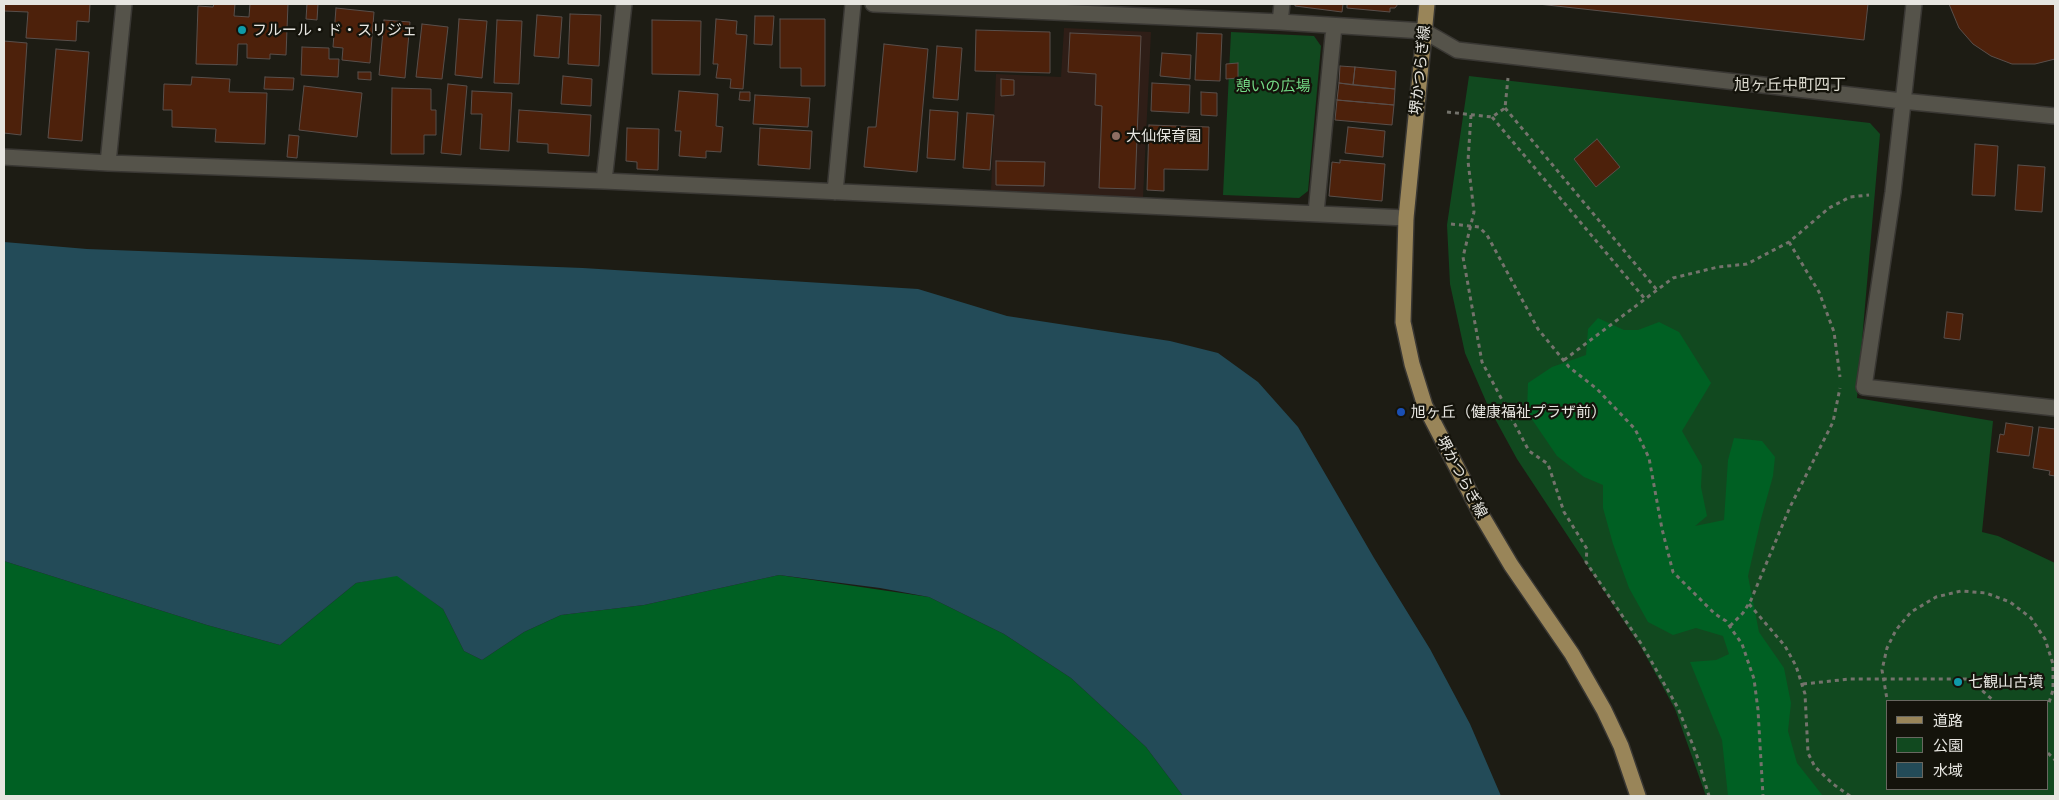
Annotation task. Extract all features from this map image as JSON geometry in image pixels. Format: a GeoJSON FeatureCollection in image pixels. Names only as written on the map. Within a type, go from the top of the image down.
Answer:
{"type":"FeatureCollection","features":[{"type":"Feature","properties":{"kind":"main road","name":"堺かつらぎ線"},"geometry":{"type":"LineString","coordinates":[[1426,4],[1406,218],[1403,322],[1412,364],[1426,406],[1482,516],[1511,565],[1572,654],[1604,710],[1621,746],[1638,796]]}},
{"type":"Feature","properties":{"kind":"street"},"geometry":{"type":"LineString","coordinates":[[108,163],[124,4]]}},
{"type":"Feature","properties":{"kind":"street"},"geometry":{"type":"LineString","coordinates":[[604,181],[624,4]]}},
{"type":"Feature","properties":{"kind":"street"},"geometry":{"type":"LineString","coordinates":[[835,192],[853,4]]}},
{"type":"Feature","properties":{"kind":"street"},"geometry":{"type":"LineString","coordinates":[[873,4],[1128,9],[1280,22],[1424,31],[1457,50],[1902,102],[2055,116]]}},
{"type":"Feature","properties":{"kind":"street"},"geometry":{"type":"LineString","coordinates":[[1280,22],[1282,4]]}},
{"type":"Feature","properties":{"kind":"street"},"geometry":{"type":"LineString","coordinates":[[1914,4],[1893,192],[1864,386],[2055,408]]}},
{"type":"Feature","properties":{"kind":"street"},"geometry":{"type":"LineString","coordinates":[[1316,213],[1334,26]]}},
{"type":"Feature","properties":{"kind":"street"},"geometry":{"type":"LineString","coordinates":[[4,157],[108,163],[604,181],[1406,218]]}},
{"type":"Feature","properties":{"kind":"path"},"geometry":{"type":"LineString","coordinates":[[1508,75],[1506,108],[1657,290]]}},
{"type":"Feature","properties":{"kind":"path"},"geometry":{"type":"LineString","coordinates":[[1447,112],[1492,116],[1506,108]]}},
{"type":"Feature","properties":{"kind":"path"},"geometry":{"type":"LineString","coordinates":[[1471,114],[1468,162],[1474,212],[1463,257],[1482,362],[1529,451],[1548,464],[1564,512],[1587,549],[1586,562],[1642,645],[1678,708],[1696,753],[1709,796]]}},
{"type":"Feature","properties":{"kind":"path"},"geometry":{"type":"LineString","coordinates":[[1492,116],[1644,299]]}},
{"type":"Feature","properties":{"kind":"path"},"geometry":{"type":"LineString","coordinates":[[1564,360],[1673,278],[1718,267],[1747,264],[1789,242],[1829,208],[1850,197],[1893,192]]}},
{"type":"Feature","properties":{"kind":"path"},"geometry":{"type":"LineString","coordinates":[[1451,224],[1479,227],[1487,235],[1538,330],[1564,360],[1597,389],[1635,429],[1649,458],[1662,529],[1673,572],[1730,626],[1742,644],[1754,679],[1762,740],[1762,796]]}},
{"type":"Feature","properties":{"kind":"path"},"geometry":{"type":"LineString","coordinates":[[1730,626],[1749,604],[1790,507],[1834,422],[1839,401],[1840,372],[1834,332],[1819,292],[1789,242]]}},
{"type":"Feature","properties":{"kind":"path"},"geometry":{"type":"LineString","coordinates":[[1887,700],[1882,678],[1887,648],[1896,630],[1911,612],[1936,597],[1961,591],[1986,593],[2010,602],[2031,618],[2045,639],[2053,664],[2053,690],[2049,703]]}},
{"type":"Feature","properties":{"kind":"path"},"geometry":{"type":"LineString","coordinates":[[1749,604],[1785,646],[1796,666],[1805,694],[1808,753],[1815,767],[1833,784],[1850,796]]}},
{"type":"Feature","properties":{"kind":"path"},"geometry":{"type":"LineString","coordinates":[[1802,684],[1882,678],[1968,679],[1993,700]]}},
{"type":"Feature","properties":{"kind":"shaded area"},"geometry":{"type":"Polygon","coordinates":[[[1064,28],[1151,32],[1143,198],[991,190],[996,74],[1061,77],[1064,28]]]}},
{"type":"Feature","properties":{"kind":"green space","name":"憩いの広場"},"geometry":{"type":"Polygon","coordinates":[[[1231,32],[1314,36],[1321,46],[1308,191],[1299,198],[1223,195],[1231,32]]]}},
{"type":"Feature","properties":{"kind":"green space"},"geometry":{"type":"Polygon","coordinates":[[[1469,76],[1870,123],[1880,134],[1857,398],[1993,421],[1982,532],[1998,536],[2055,563],[2055,796],[1706,796],[1675,709],[1641,647],[1517,459],[1488,406],[1465,353],[1450,284],[1447,225],[1469,76]]]}},
{"type":"Feature","properties":{"kind":"green space"},"geometry":{"type":"Polygon","coordinates":[[[1598,318],[1624,330],[1638,330],[1659,322],[1679,332],[1711,383],[1682,431],[1702,466],[1701,487],[1707,516],[1695,526],[1724,520],[1728,460],[1734,438],[1762,441],[1775,457],[1773,476],[1748,576],[1759,632],[1784,668],[1791,703],[1788,731],[1797,763],[1823,796],[1728,796],[1722,740],[1690,662],[1716,660],[1729,654],[1723,636],[1696,628],[1673,635],[1648,622],[1629,588],[1613,544],[1603,508],[1603,485],[1584,477],[1557,456],[1527,412],[1528,383],[1552,367],[1586,355],[1588,329],[1598,318]]]}},
{"type":"Feature","properties":{"kind":"green space"},"geometry":{"type":"Polygon","coordinates":[[[4,561],[207,625],[280,645],[356,583],[397,575],[443,609],[464,651],[482,660],[524,632],[561,615],[644,605],[779,575],[929,597],[1004,634],[1071,678],[1146,747],[1183,796],[4,796],[4,561]]]}},
{"type":"Feature","properties":{"kind":"water"},"geometry":{"type":"Polygon","coordinates":[[[4,242],[87,249],[583,268],[918,289],[1007,316],[1170,341],[1218,353],[1258,382],[1298,427],[1374,558],[1430,649],[1470,724],[1501,796],[1183,796],[1146,747],[1071,678],[1004,634],[929,597],[880,588],[779,575],[644,605],[561,615],[524,632],[482,660],[464,651],[443,609],[397,576],[356,583],[280,645],[207,625],[4,561],[4,242]]]}},
{"type":"Feature","properties":{"kind":"building"},"geometry":{"type":"Polygon","coordinates":[[[4,4],[90,4],[89,22],[77,21],[76,41],[26,38],[28,12],[4,11],[4,4]]]}},
{"type":"Feature","properties":{"kind":"building","name":"フルール・ド・スリジェ"},"geometry":{"type":"Polygon","coordinates":[[[214,4],[235,4],[234,16],[249,17],[250,4],[288,4],[286,55],[270,54],[270,59],[247,58],[247,44],[238,44],[237,65],[196,64],[198,6],[213,7],[214,4]]]}},
{"type":"Feature","properties":{"kind":"building"},"geometry":{"type":"Polygon","coordinates":[[[307,4],[318,4],[317,20],[306,19],[307,4]]]}},
{"type":"Feature","properties":{"kind":"building"},"geometry":{"type":"Polygon","coordinates":[[[1295,4],[1343,4],[1342,12],[1295,6],[1295,4]]]}},
{"type":"Feature","properties":{"kind":"building"},"geometry":{"type":"Polygon","coordinates":[[[1347,4],[1398,4],[1395,8],[1390,8],[1390,12],[1347,8],[1347,4]]]}},
{"type":"Feature","properties":{"kind":"building"},"geometry":{"type":"Polygon","coordinates":[[[1538,4],[1868,4],[1864,40],[1538,4]]]}},
{"type":"Feature","properties":{"kind":"building"},"geometry":{"type":"Polygon","coordinates":[[[1949,4],[2055,4],[2055,59],[2035,64],[2012,64],[1991,56],[1973,44],[1959,28],[1949,4]]]}},
{"type":"Feature","properties":{"kind":"building"},"geometry":{"type":"Polygon","coordinates":[[[336,8],[374,12],[370,63],[342,60],[343,48],[333,47],[336,8]]]}},
{"type":"Feature","properties":{"kind":"building"},"geometry":{"type":"Polygon","coordinates":[[[570,14],[601,15],[599,66],[568,64],[570,14]]]}},
{"type":"Feature","properties":{"kind":"building"},"geometry":{"type":"Polygon","coordinates":[[[537,15],[562,17],[559,58],[534,56],[537,15]]]}},
{"type":"Feature","properties":{"kind":"building"},"geometry":{"type":"Polygon","coordinates":[[[755,16],[774,16],[772,45],[754,44],[755,16]]]}},
{"type":"Feature","properties":{"kind":"building"},"geometry":{"type":"Polygon","coordinates":[[[459,19],[487,21],[482,78],[455,75],[459,19]]]}},
{"type":"Feature","properties":{"kind":"building"},"geometry":{"type":"Polygon","coordinates":[[[716,19],[737,21],[736,34],[747,35],[743,89],[730,88],[731,79],[716,78],[718,64],[713,64],[716,19]]]}},
{"type":"Feature","properties":{"kind":"building"},"geometry":{"type":"Polygon","coordinates":[[[780,19],[825,19],[825,86],[801,86],[801,68],[780,68],[780,19]]]}},
{"type":"Feature","properties":{"kind":"building"},"geometry":{"type":"Polygon","coordinates":[[[384,20],[410,22],[405,78],[379,75],[384,20]]]}},
{"type":"Feature","properties":{"kind":"building"},"geometry":{"type":"Polygon","coordinates":[[[497,20],[522,21],[519,84],[494,83],[497,20]]]}},
{"type":"Feature","properties":{"kind":"building"},"geometry":{"type":"Polygon","coordinates":[[[652,20],[701,21],[700,75],[652,74],[652,20]]]}},
{"type":"Feature","properties":{"kind":"building"},"geometry":{"type":"Polygon","coordinates":[[[422,24],[448,27],[442,79],[416,77],[422,24]]]}},
{"type":"Feature","properties":{"kind":"building"},"geometry":{"type":"Polygon","coordinates":[[[976,30],[1050,32],[1050,73],[975,71],[976,30]]]}},
{"type":"Feature","properties":{"kind":"building"},"geometry":{"type":"Polygon","coordinates":[[[1070,33],[1141,36],[1135,189],[1099,188],[1102,106],[1095,105],[1096,74],[1068,72],[1070,33]]]}},
{"type":"Feature","properties":{"kind":"building"},"geometry":{"type":"Polygon","coordinates":[[[1197,33],[1222,34],[1220,81],[1195,80],[1197,33]]]}},
{"type":"Feature","properties":{"kind":"building"},"geometry":{"type":"Polygon","coordinates":[[[4,41],[27,43],[21,135],[4,133],[4,41]]]}},
{"type":"Feature","properties":{"kind":"building"},"geometry":{"type":"Polygon","coordinates":[[[884,44],[928,49],[917,172],[864,167],[868,127],[876,127],[884,44]]]}},
{"type":"Feature","properties":{"kind":"building"},"geometry":{"type":"Polygon","coordinates":[[[937,46],[962,48],[958,100],[933,98],[937,46]]]}},
{"type":"Feature","properties":{"kind":"building"},"geometry":{"type":"Polygon","coordinates":[[[302,47],[329,48],[329,59],[339,59],[338,77],[301,75],[302,47]]]}},
{"type":"Feature","properties":{"kind":"building"},"geometry":{"type":"Polygon","coordinates":[[[56,49],[89,52],[82,141],[48,138],[56,49]]]}},
{"type":"Feature","properties":{"kind":"building"},"geometry":{"type":"Polygon","coordinates":[[[1162,53],[1191,55],[1190,79],[1160,76],[1162,53]]]}},
{"type":"Feature","properties":{"kind":"building"},"geometry":{"type":"Polygon","coordinates":[[[1238,63],[1238,78],[1226,79],[1226,64],[1238,63]]]}},
{"type":"Feature","properties":{"kind":"building"},"geometry":{"type":"Polygon","coordinates":[[[1340,66],[1355,67],[1353,85],[1339,83],[1340,66]]]}},
{"type":"Feature","properties":{"kind":"building"},"geometry":{"type":"Polygon","coordinates":[[[1355,67],[1396,71],[1395,89],[1353,85],[1355,67]]]}},
{"type":"Feature","properties":{"kind":"building"},"geometry":{"type":"Polygon","coordinates":[[[358,72],[371,72],[371,80],[358,79],[358,72]]]}},
{"type":"Feature","properties":{"kind":"building"},"geometry":{"type":"Polygon","coordinates":[[[563,76],[592,79],[591,106],[561,104],[563,76]]]}},
{"type":"Feature","properties":{"kind":"building"},"geometry":{"type":"Polygon","coordinates":[[[192,77],[230,79],[229,92],[267,93],[265,144],[215,142],[216,129],[172,127],[172,110],[163,110],[164,84],[191,85],[192,77]]]}},
{"type":"Feature","properties":{"kind":"building"},"geometry":{"type":"Polygon","coordinates":[[[265,77],[294,78],[293,90],[264,89],[265,77]]]}},
{"type":"Feature","properties":{"kind":"building"},"geometry":{"type":"Polygon","coordinates":[[[1001,79],[1014,80],[1014,95],[1001,96],[1001,79]]]}},
{"type":"Feature","properties":{"kind":"building"},"geometry":{"type":"Polygon","coordinates":[[[1152,83],[1190,85],[1189,113],[1151,111],[1152,83]]]}},
{"type":"Feature","properties":{"kind":"building"},"geometry":{"type":"Polygon","coordinates":[[[1339,83],[1395,89],[1394,105],[1337,100],[1339,83]]]}},
{"type":"Feature","properties":{"kind":"building"},"geometry":{"type":"Polygon","coordinates":[[[448,84],[467,86],[461,155],[441,153],[448,84]]]}},
{"type":"Feature","properties":{"kind":"building"},"geometry":{"type":"Polygon","coordinates":[[[304,86],[362,93],[357,137],[299,130],[304,86]]]}},
{"type":"Feature","properties":{"kind":"building"},"geometry":{"type":"Polygon","coordinates":[[[392,88],[431,89],[431,110],[436,110],[436,135],[424,135],[424,154],[391,154],[392,88]]]}},
{"type":"Feature","properties":{"kind":"building"},"geometry":{"type":"Polygon","coordinates":[[[472,91],[512,93],[509,151],[480,149],[482,114],[471,114],[472,91]]]}},
{"type":"Feature","properties":{"kind":"building"},"geometry":{"type":"Polygon","coordinates":[[[679,91],[718,94],[716,126],[723,127],[721,152],[706,151],[706,158],[679,156],[681,131],[675,131],[679,91]]]}},
{"type":"Feature","properties":{"kind":"building"},"geometry":{"type":"Polygon","coordinates":[[[740,92],[750,92],[750,101],[739,100],[740,92]]]}},
{"type":"Feature","properties":{"kind":"building"},"geometry":{"type":"Polygon","coordinates":[[[1201,92],[1217,93],[1217,116],[1201,115],[1201,92]]]}},
{"type":"Feature","properties":{"kind":"building"},"geometry":{"type":"Polygon","coordinates":[[[755,95],[810,98],[808,127],[753,124],[755,95]]]}},
{"type":"Feature","properties":{"kind":"building"},"geometry":{"type":"Polygon","coordinates":[[[1337,100],[1394,105],[1392,125],[1335,120],[1337,100]]]}},
{"type":"Feature","properties":{"kind":"building"},"geometry":{"type":"Polygon","coordinates":[[[519,110],[591,115],[589,156],[548,153],[548,144],[517,142],[519,110]]]}},
{"type":"Feature","properties":{"kind":"building"},"geometry":{"type":"Polygon","coordinates":[[[930,110],[958,112],[955,160],[927,158],[930,110]]]}},
{"type":"Feature","properties":{"kind":"building"},"geometry":{"type":"Polygon","coordinates":[[[967,113],[994,115],[990,170],[963,168],[967,113]]]}},
{"type":"Feature","properties":{"kind":"building"},"geometry":{"type":"Polygon","coordinates":[[[1149,125],[1209,127],[1208,170],[1164,169],[1164,191],[1147,190],[1149,125]]]}},
{"type":"Feature","properties":{"kind":"building"},"geometry":{"type":"Polygon","coordinates":[[[1348,127],[1385,131],[1383,157],[1345,153],[1348,127]]]}},
{"type":"Feature","properties":{"kind":"building"},"geometry":{"type":"Polygon","coordinates":[[[627,128],[659,129],[658,170],[637,169],[637,162],[626,161],[627,128]]]}},
{"type":"Feature","properties":{"kind":"building"},"geometry":{"type":"Polygon","coordinates":[[[760,128],[812,131],[810,169],[758,165],[760,128]]]}},
{"type":"Feature","properties":{"kind":"building"},"geometry":{"type":"Polygon","coordinates":[[[289,135],[299,136],[297,158],[287,157],[289,135]]]}},
{"type":"Feature","properties":{"kind":"building"},"geometry":{"type":"Polygon","coordinates":[[[1597,139],[1620,167],[1596,187],[1574,159],[1597,139]]]}},
{"type":"Feature","properties":{"kind":"building"},"geometry":{"type":"Polygon","coordinates":[[[1975,144],[1998,146],[1995,196],[1972,195],[1975,144]]]}},
{"type":"Feature","properties":{"kind":"building"},"geometry":{"type":"Polygon","coordinates":[[[1340,160],[1385,164],[1382,201],[1329,196],[1332,162],[1340,163],[1340,160]]]}},
{"type":"Feature","properties":{"kind":"building"},"geometry":{"type":"Polygon","coordinates":[[[996,161],[1045,162],[1044,186],[996,185],[996,161]]]}},
{"type":"Feature","properties":{"kind":"building"},"geometry":{"type":"Polygon","coordinates":[[[2018,165],[2045,167],[2042,212],[2015,210],[2018,165]]]}},
{"type":"Feature","properties":{"kind":"building"},"geometry":{"type":"Polygon","coordinates":[[[1947,312],[1963,314],[1960,340],[1944,338],[1947,312]]]}},
{"type":"Feature","properties":{"kind":"building"},"geometry":{"type":"Polygon","coordinates":[[[2006,423],[2033,427],[2029,456],[1997,452],[2000,434],[2004,435],[2006,423]]]}},
{"type":"Feature","properties":{"kind":"building"},"geometry":{"type":"Polygon","coordinates":[[[2039,427],[2055,429],[2055,476],[2049,475],[2050,471],[2033,468],[2039,427]]]}},
{"type":"Feature","properties":{"kind":"place","name":"フルール・ド・スリジェ"},"geometry":{"type":"Point","coordinates":[242,30]}},
{"type":"Feature","properties":{"kind":"place","name":"大仙保育園"},"geometry":{"type":"Point","coordinates":[1116,136]}},
{"type":"Feature","properties":{"kind":"place","name":"旭ヶ丘（健康福祉プラザ前）"},"geometry":{"type":"Point","coordinates":[1401,412]}},
{"type":"Feature","properties":{"kind":"place","name":"七観山古墳"},"geometry":{"type":"Point","coordinates":[1958,682]}},
{"type":"Feature","properties":{"kind":"district","name":"旭ヶ丘中町四丁"},"geometry":{"type":"Point","coordinates":[1790,85]}}]}
